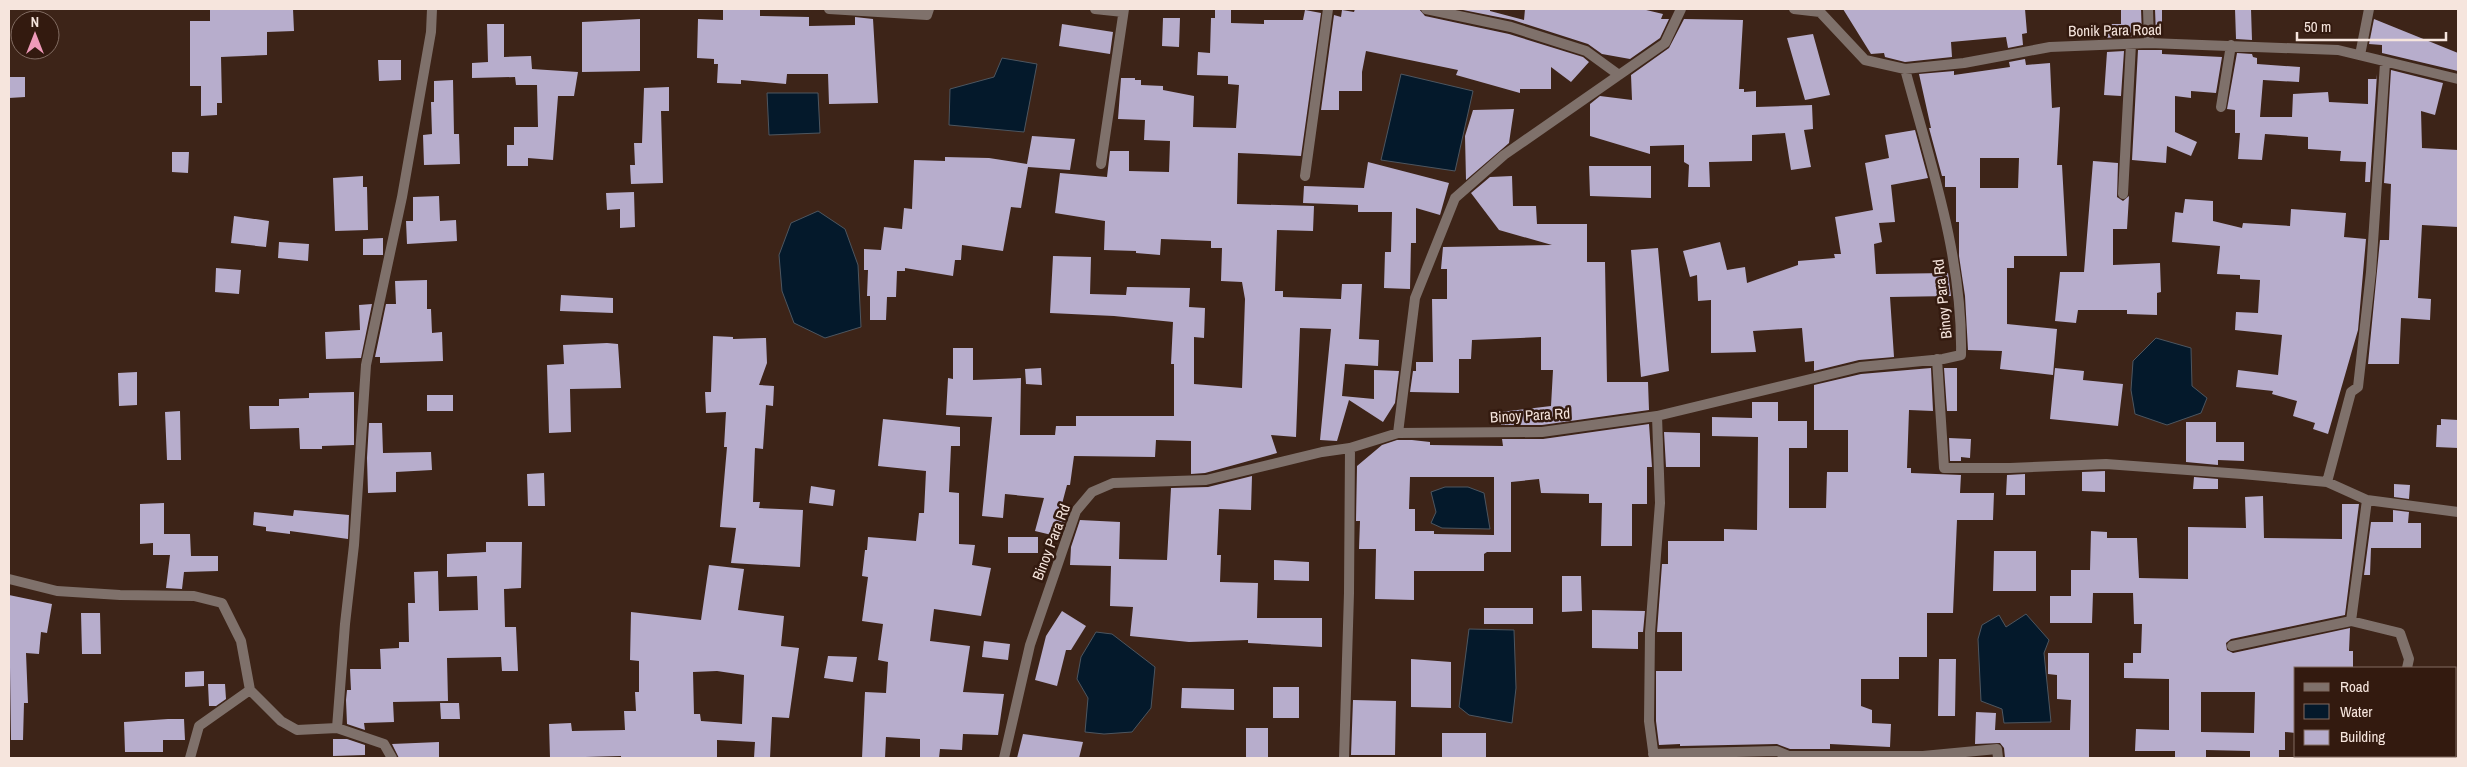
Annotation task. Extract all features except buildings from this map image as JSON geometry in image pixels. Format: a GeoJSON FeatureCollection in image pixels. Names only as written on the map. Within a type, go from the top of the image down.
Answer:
{"type":"FeatureCollection","features":[{"type":"Feature","properties":{"kind":"street"},"geometry":{"type":"LineString","coordinates":[[337,728],[345,624],[354,545],[366,364],[402,197],[431,32],[432,9]]}},
{"type":"Feature","properties":{"kind":"street"},"geometry":{"type":"LineString","coordinates":[[829,9],[927,14],[929,9]]}},
{"type":"Feature","properties":{"kind":"street"},"geometry":{"type":"LineString","coordinates":[[1095,9],[1123,10],[1101,164]]}},
{"type":"Feature","properties":{"kind":"street"},"geometry":{"type":"LineString","coordinates":[[1306,176],[1328,9]]}},
{"type":"Feature","properties":{"kind":"street"},"geometry":{"type":"LineString","coordinates":[[1426,9],[1511,27],[1586,51],[1618,75]]}},
{"type":"Feature","properties":{"kind":"street"},"geometry":{"type":"LineString","coordinates":[[1398,433],[1415,298],[1454,198],[1504,155],[1664,43],[1681,9]]}},
{"type":"Feature","properties":{"kind":"street","name":"Bonik Para Road"},"geometry":{"type":"LineString","coordinates":[[1794,9],[1820,12],[1865,60],[1905,69],[1964,62],[2050,47],[2131,44],[2231,45],[2338,50],[2458,79]]}},
{"type":"Feature","properties":{"kind":"street"},"geometry":{"type":"LineString","coordinates":[[2148,9],[2149,44]]}},
{"type":"Feature","properties":{"kind":"street"},"geometry":{"type":"LineString","coordinates":[[2360,55],[2369,9]]}},
{"type":"Feature","properties":{"kind":"street"},"geometry":{"type":"LineString","coordinates":[[2123,194],[2131,44]]}},
{"type":"Feature","properties":{"kind":"street"},"geometry":{"type":"LineString","coordinates":[[2221,107],[2231,45]]}},
{"type":"Feature","properties":{"kind":"street"},"geometry":{"type":"LineString","coordinates":[[2327,482],[2351,392],[2358,386],[2372,272],[2385,62]]}},
{"type":"Feature","properties":{"kind":"street","name":"Binoy Para Rd"},"geometry":{"type":"LineString","coordinates":[[1004,758],[1030,646],[1076,511],[1092,492],[1112,483],[1206,480],[1322,452],[1350,448],[1398,433],[1542,432],[1657,416],[1860,367],[1961,355],[1962,325],[1950,239],[1905,69]]}},
{"type":"Feature","properties":{"kind":"street"},"geometry":{"type":"LineString","coordinates":[[1937,359],[1944,468],[2010,468],[2106,464],[2327,482],[2367,500],[2458,512]]}},
{"type":"Feature","properties":{"kind":"street"},"geometry":{"type":"LineString","coordinates":[[1657,416],[1660,503],[1650,633],[1649,721],[1654,756],[1777,751],[1789,756],[1923,756],[1997,749],[1998,758]]}},
{"type":"Feature","properties":{"kind":"street"},"geometry":{"type":"LineString","coordinates":[[1344,758],[1349,593],[1350,448]]}},
{"type":"Feature","properties":{"kind":"street"},"geometry":{"type":"LineString","coordinates":[[2351,621],[2367,500]]}},
{"type":"Feature","properties":{"kind":"street"},"geometry":{"type":"LineString","coordinates":[[9,579],[57,591],[120,596],[194,596],[222,603],[241,640],[250,690],[281,721],[297,730],[337,728],[384,744],[392,758]]}},
{"type":"Feature","properties":{"kind":"street"},"geometry":{"type":"LineString","coordinates":[[2232,646],[2351,621],[2400,633],[2409,659],[2407,667]]}},
{"type":"Feature","properties":{"kind":"street"},"geometry":{"type":"LineString","coordinates":[[190,758],[199,726],[250,690]]}},
{"type":"Feature","properties":{"kind":"water"},"geometry":{"type":"Polygon","coordinates":[[[1002,58],[1037,64],[1024,132],[949,125],[950,89],[994,77],[1002,58]]]}},
{"type":"Feature","properties":{"kind":"water"},"geometry":{"type":"Polygon","coordinates":[[[1401,74],[1473,91],[1455,171],[1381,160],[1401,74]]]}},
{"type":"Feature","properties":{"kind":"water"},"geometry":{"type":"Polygon","coordinates":[[[767,93],[818,93],[820,133],[769,135],[767,93]]]}},
{"type":"Feature","properties":{"kind":"water"},"geometry":{"type":"Polygon","coordinates":[[[818,211],[845,229],[858,265],[861,327],[825,338],[794,323],[782,291],[779,255],[791,223],[818,211]]]}},
{"type":"Feature","properties":{"kind":"water"},"geometry":{"type":"Polygon","coordinates":[[[2156,338],[2191,348],[2192,386],[2207,398],[2201,413],[2167,425],[2135,414],[2131,390],[2133,361],[2156,338]]]}},
{"type":"Feature","properties":{"kind":"water"},"geometry":{"type":"Polygon","coordinates":[[[1445,487],[1468,487],[1484,493],[1490,529],[1442,528],[1431,523],[1436,512],[1431,492],[1445,487]]]}},
{"type":"Feature","properties":{"kind":"water"},"geometry":{"type":"Polygon","coordinates":[[[2026,614],[2049,640],[2044,653],[2051,722],[2004,723],[2002,709],[1981,701],[1978,639],[1982,625],[1999,615],[2006,627],[2026,614]]]}},
{"type":"Feature","properties":{"kind":"water"},"geometry":{"type":"Polygon","coordinates":[[[1469,629],[1514,630],[1516,688],[1512,723],[1469,715],[1459,707],[1469,629]]]}},
{"type":"Feature","properties":{"kind":"water"},"geometry":{"type":"Polygon","coordinates":[[[1096,632],[1112,634],[1155,667],[1151,708],[1132,732],[1104,734],[1085,732],[1088,698],[1077,679],[1081,657],[1096,632]]]}}]}
